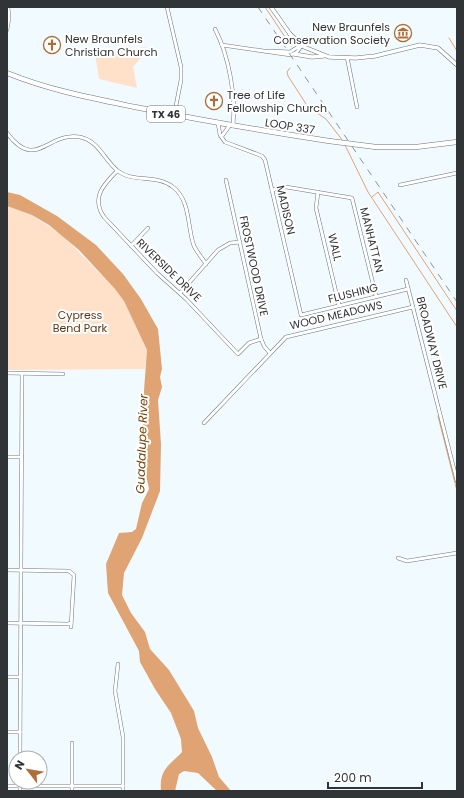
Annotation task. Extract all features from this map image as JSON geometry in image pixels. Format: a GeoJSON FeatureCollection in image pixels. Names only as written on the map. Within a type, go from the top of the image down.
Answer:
{"type":"FeatureCollection","features":[{"type":"Feature","properties":{"kind":"main road","name":"LOOP 337"},"geometry":{"type":"LineString","coordinates":[[7,73],[37,85],[69,94],[174,116],[329,141],[376,147],[416,147],[457,142]]}},
{"type":"Feature","properties":{"kind":"street"},"geometry":{"type":"LineString","coordinates":[[7,30],[9,18],[8,7]]}},
{"type":"Feature","properties":{"kind":"street"},"geometry":{"type":"LineString","coordinates":[[167,7],[181,67],[181,80],[174,116]]}},
{"type":"Feature","properties":{"kind":"street"},"geometry":{"type":"LineString","coordinates":[[271,7],[290,34],[302,45],[307,49],[325,56]]}},
{"type":"Feature","properties":{"kind":"street"},"geometry":{"type":"LineString","coordinates":[[215,29],[222,45],[233,95],[234,109],[232,125],[222,136]]}},
{"type":"Feature","properties":{"kind":"street"},"geometry":{"type":"LineString","coordinates":[[222,45],[320,57],[347,58],[375,56],[420,45],[438,48],[457,64]]}},
{"type":"Feature","properties":{"kind":"street"},"geometry":{"type":"LineString","coordinates":[[270,51],[290,52],[302,45]]}},
{"type":"Feature","properties":{"kind":"street"},"geometry":{"type":"LineString","coordinates":[[294,54],[302,45]]}},
{"type":"Feature","properties":{"kind":"street"},"geometry":{"type":"LineString","coordinates":[[347,58],[358,107]]}},
{"type":"Feature","properties":{"kind":"street"},"geometry":{"type":"LineString","coordinates":[[218,123],[222,136]]}},
{"type":"Feature","properties":{"kind":"street"},"geometry":{"type":"LineString","coordinates":[[7,133],[17,145],[31,150],[40,149],[70,136],[86,139],[100,149],[117,171],[126,175],[164,181],[179,192],[187,211],[194,246],[206,264]]}},
{"type":"Feature","properties":{"kind":"street","name":"MADISON"},"geometry":{"type":"LineString","coordinates":[[222,136],[227,143],[263,157],[301,315]]}},
{"type":"Feature","properties":{"kind":"street","name":"RIVERSIDE DRIVE"},"geometry":{"type":"LineString","coordinates":[[117,171],[102,187],[99,194],[98,203],[104,217],[157,273],[180,292],[238,354],[249,343],[260,339]]}},
{"type":"Feature","properties":{"kind":"street"},"geometry":{"type":"LineString","coordinates":[[400,185],[457,173]]}},
{"type":"Feature","properties":{"kind":"street","name":"FROSTWOOD DRIVE"},"geometry":{"type":"LineString","coordinates":[[226,180],[260,339],[270,352]]}},
{"type":"Feature","properties":{"kind":"street","name":"MANHATTAN"},"geometry":{"type":"LineString","coordinates":[[272,191],[282,186],[352,198],[376,296]]}},
{"type":"Feature","properties":{"kind":"street","name":"WALL"},"geometry":{"type":"LineString","coordinates":[[318,192],[316,196],[316,208],[339,305]]}},
{"type":"Feature","properties":{"kind":"street"},"geometry":{"type":"LineString","coordinates":[[131,246],[148,228]]}},
{"type":"Feature","properties":{"kind":"street"},"geometry":{"type":"LineString","coordinates":[[180,292],[226,245],[230,242],[240,242]]}},
{"type":"Feature","properties":{"kind":"street","name":"BROADWAY DRIVE"},"geometry":{"type":"LineString","coordinates":[[406,280],[457,481]]}},
{"type":"Feature","properties":{"kind":"street","name":"FLUSHING"},"geometry":{"type":"LineString","coordinates":[[301,315],[408,289]]}},
{"type":"Feature","properties":{"kind":"street","name":"WOOD MEADOWS"},"geometry":{"type":"LineString","coordinates":[[204,423],[270,352],[282,340],[289,336],[413,307]]}},
{"type":"Feature","properties":{"kind":"street"},"geometry":{"type":"LineString","coordinates":[[7,373],[63,374]]}},
{"type":"Feature","properties":{"kind":"street"},"geometry":{"type":"LineString","coordinates":[[20,750],[22,374]]}},
{"type":"Feature","properties":{"kind":"street"},"geometry":{"type":"LineString","coordinates":[[7,457],[22,457]]}},
{"type":"Feature","properties":{"kind":"street"},"geometry":{"type":"LineString","coordinates":[[398,558],[407,561],[457,552]]}},
{"type":"Feature","properties":{"kind":"street"},"geometry":{"type":"LineString","coordinates":[[7,570],[72,572],[74,575],[71,625],[7,623]]}},
{"type":"Feature","properties":{"kind":"street"},"geometry":{"type":"LineString","coordinates":[[118,664],[115,691],[122,737],[123,791]]}},
{"type":"Feature","properties":{"kind":"street"},"geometry":{"type":"LineString","coordinates":[[7,677],[20,677]]}},
{"type":"Feature","properties":{"kind":"street"},"geometry":{"type":"LineString","coordinates":[[7,732],[20,732]]}},
{"type":"Feature","properties":{"kind":"street"},"geometry":{"type":"LineString","coordinates":[[72,743],[72,791]]}},
{"type":"Feature","properties":{"kind":"street"},"geometry":{"type":"LineString","coordinates":[[48,785],[123,786]]}},
{"type":"Feature","properties":{"kind":"green space"},"geometry":{"type":"Polygon","coordinates":[[[146,47],[146,52],[133,67],[137,88],[99,79],[95,54],[146,47]]]}},
{"type":"Feature","properties":{"kind":"green space","name":"Cypress Bend Park"},"geometry":{"type":"Polygon","coordinates":[[[7,206],[32,215],[62,235],[115,289],[124,301],[147,350],[145,369],[7,370],[7,206]]]}},
{"type":"Feature","properties":{"kind":"shaded area"},"geometry":{"type":"Polygon","coordinates":[[[7,192],[20,195],[57,216],[96,245],[123,274],[141,299],[158,329],[162,369],[160,377],[162,387],[158,400],[161,444],[160,491],[142,538],[124,573],[122,595],[131,613],[145,632],[150,649],[169,670],[194,711],[198,728],[212,757],[219,777],[231,791],[217,791],[198,773],[184,771],[179,774],[175,791],[161,791],[163,773],[182,752],[181,739],[171,713],[155,689],[140,662],[139,651],[108,593],[106,564],[119,533],[132,532],[136,529],[142,503],[149,489],[144,465],[143,404],[147,350],[124,301],[115,289],[79,250],[49,225],[32,215],[7,206],[7,192]]]}},
{"type":"Feature","properties":{"kind":"waterway"},"geometry":{"type":"LineString","coordinates":[[265,7],[291,46]]}},
{"type":"Feature","properties":{"kind":"waterway"},"geometry":{"type":"LineString","coordinates":[[449,38],[457,51]]}},
{"type":"Feature","properties":{"kind":"waterway"},"geometry":{"type":"LineString","coordinates":[[290,68],[287,72],[288,76],[308,107],[326,119],[343,141]]}},
{"type":"Feature","properties":{"kind":"waterway"},"geometry":{"type":"LineString","coordinates":[[345,145],[368,192],[457,327]]}},
{"type":"Feature","properties":{"kind":"waterway"},"geometry":{"type":"LineString","coordinates":[[372,197],[378,192],[457,311]]}},
{"type":"Feature","properties":{"kind":"waterway"},"geometry":{"type":"LineString","coordinates":[[438,416],[457,491]]}},
{"type":"Feature","properties":{"kind":"waterway"},"geometry":{"type":"LineString","coordinates":[[456,467],[457,471]]}},
{"type":"Feature","properties":{"kind":"railway"},"geometry":{"type":"LineString","coordinates":[[258,7],[457,302]]}},
{"type":"Feature","properties":{"kind":"place","name":"New Braunfels Conservation Society"},"geometry":{"type":"Point","coordinates":[403,33]}},
{"type":"Feature","properties":{"kind":"place","name":"New Braunfels Christian Church"},"geometry":{"type":"Point","coordinates":[52,45]}},
{"type":"Feature","properties":{"kind":"place","name":"Tree of Life Fellowship Church"},"geometry":{"type":"Point","coordinates":[214,101]}},
{"type":"Feature","properties":{"kind":"water label","name":"Guadalupe River"},"geometry":{"type":"Point","coordinates":[142,444]}}]}
